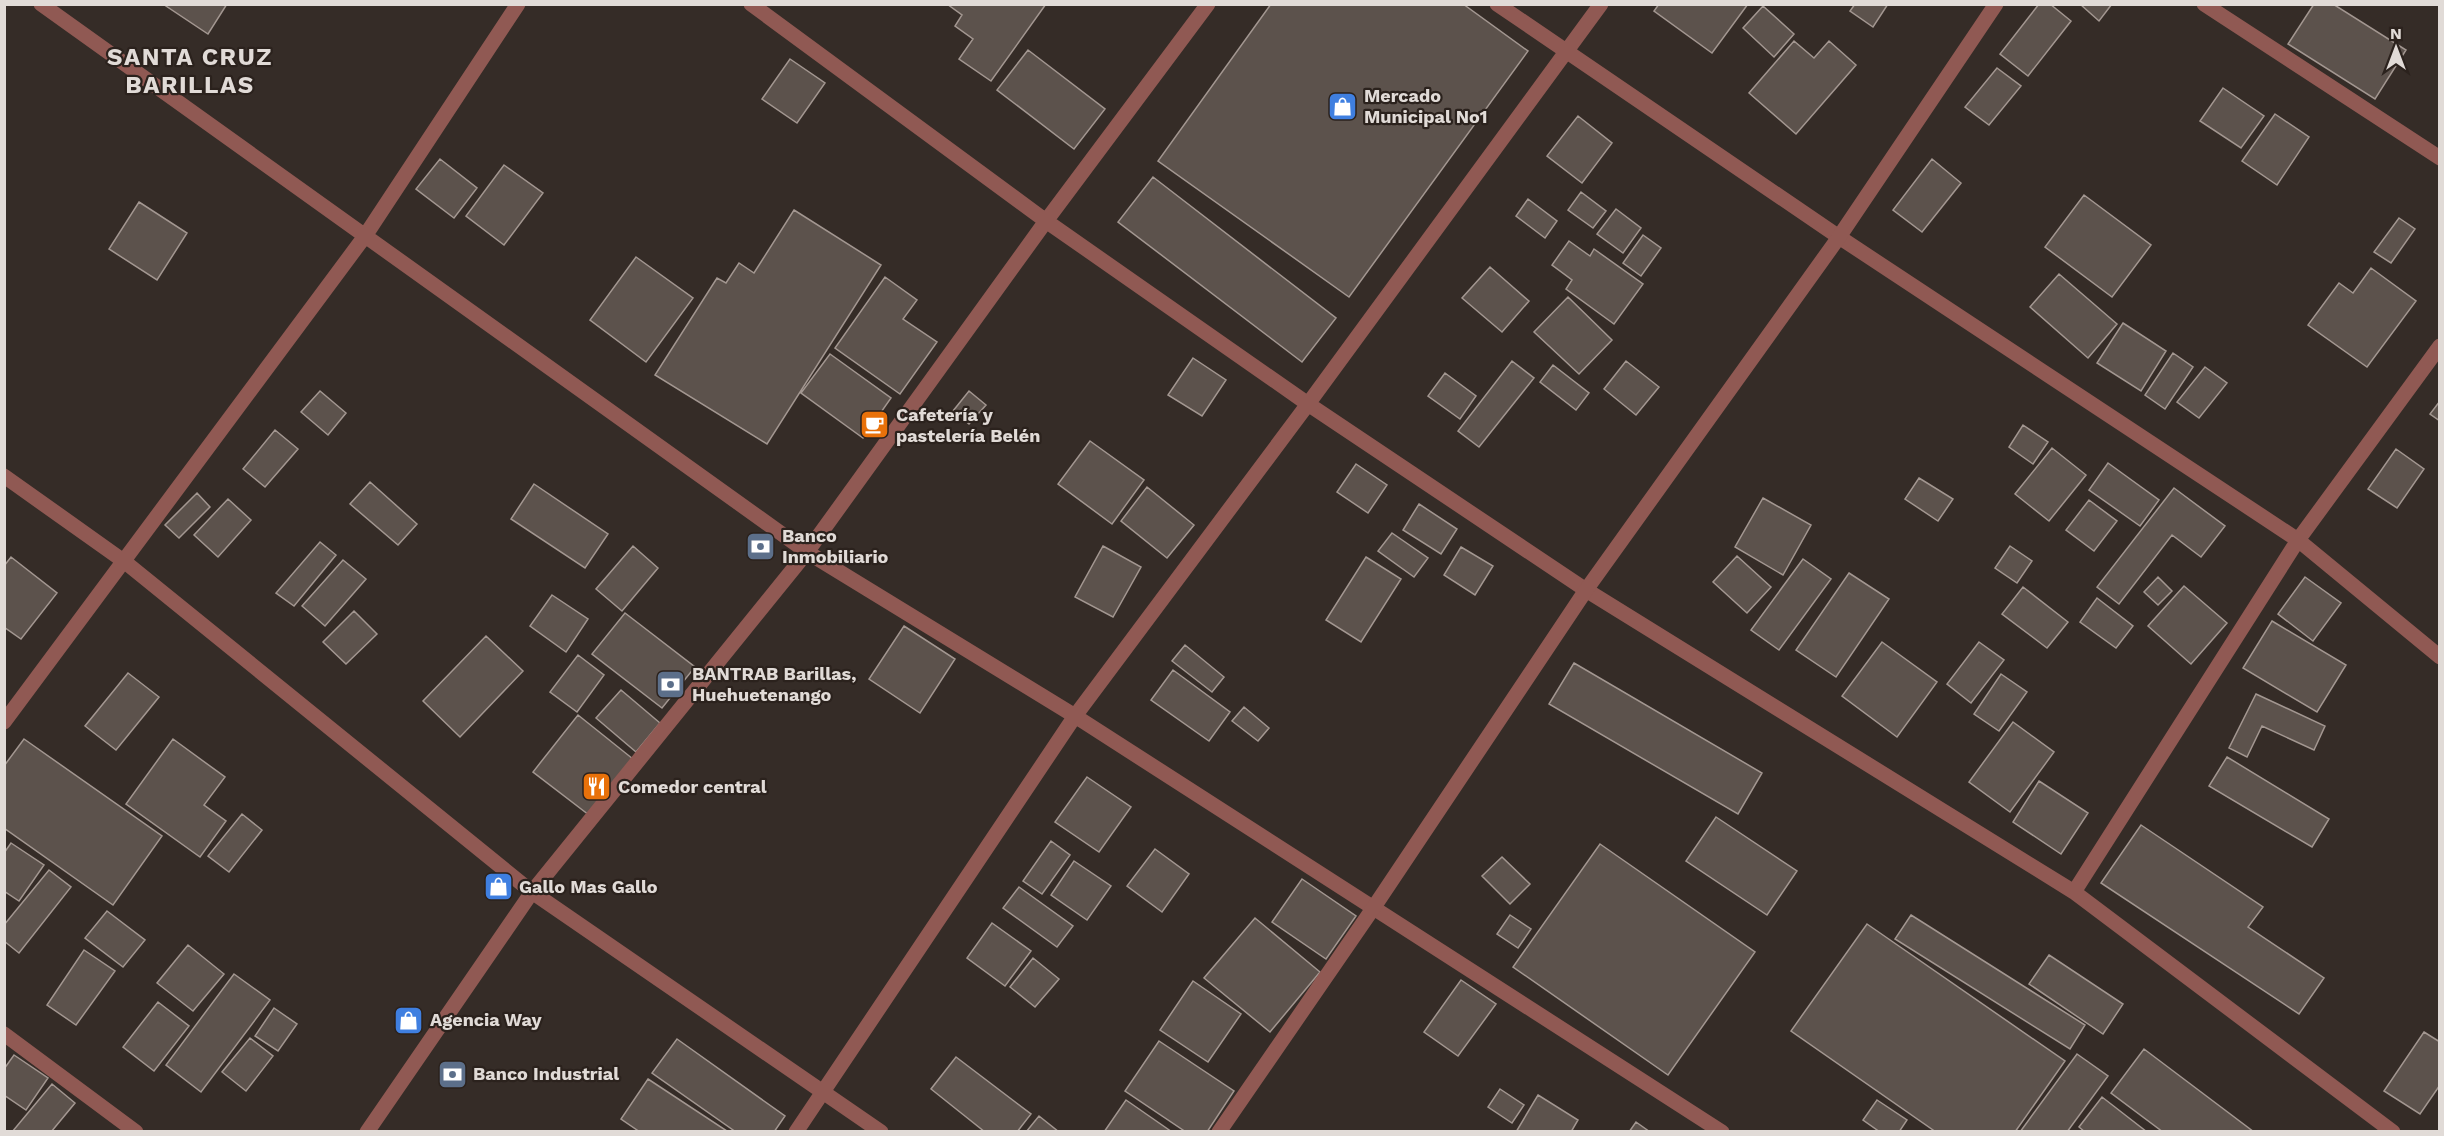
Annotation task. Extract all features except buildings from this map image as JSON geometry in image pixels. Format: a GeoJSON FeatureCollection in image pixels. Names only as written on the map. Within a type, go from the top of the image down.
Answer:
{"type":"FeatureCollection","features":[{"type":"Feature","properties":{"kind":"street"},"geometry":{"type":"LineString","coordinates":[[41,4],[807,552],[1075,716],[1722,1131]]}},
{"type":"Feature","properties":{"kind":"street"},"geometry":{"type":"LineString","coordinates":[[4,722],[365,236],[518,4]]}},
{"type":"Feature","properties":{"kind":"street"},"geometry":{"type":"LineString","coordinates":[[751,4],[1046,221],[1308,404],[1586,590],[2074,892],[2393,1131]]}},
{"type":"Feature","properties":{"kind":"street"},"geometry":{"type":"LineString","coordinates":[[367,1131],[532,892],[807,552],[1046,221],[1208,4]]}},
{"type":"Feature","properties":{"kind":"street"},"geometry":{"type":"LineString","coordinates":[[1497,4],[1839,237],[2298,540],[2439,657]]}},
{"type":"Feature","properties":{"kind":"street"},"geometry":{"type":"LineString","coordinates":[[796,1131],[1075,716],[1308,404],[1601,4]]}},
{"type":"Feature","properties":{"kind":"street"},"geometry":{"type":"LineString","coordinates":[[1219,1131],[1374,908],[1586,590],[1839,237],[1996,4]]}},
{"type":"Feature","properties":{"kind":"street"},"geometry":{"type":"LineString","coordinates":[[2204,4],[2439,158]]}},
{"type":"Feature","properties":{"kind":"street"},"geometry":{"type":"LineString","coordinates":[[2074,892],[2298,540],[2439,346]]}},
{"type":"Feature","properties":{"kind":"street"},"geometry":{"type":"LineString","coordinates":[[4,476],[125,562],[532,892],[880,1131]]}},
{"type":"Feature","properties":{"kind":"street"},"geometry":{"type":"LineString","coordinates":[[4,1034],[136,1131]]}},
{"type":"Feature","properties":{"kind":"place","name":"Mercado Municipal No1"},"geometry":{"type":"Point","coordinates":[1343,106]}},
{"type":"Feature","properties":{"kind":"place","name":"Cafetería y pastelería Belén"},"geometry":{"type":"Point","coordinates":[875,425]}},
{"type":"Feature","properties":{"kind":"place","name":"Banco Inmobiliario"},"geometry":{"type":"Point","coordinates":[761,546]}},
{"type":"Feature","properties":{"kind":"place","name":"BANTRAB Barillas, Huehuetenango"},"geometry":{"type":"Point","coordinates":[671,684]}},
{"type":"Feature","properties":{"kind":"place","name":"Comedor central"},"geometry":{"type":"Point","coordinates":[597,787]}},
{"type":"Feature","properties":{"kind":"place","name":"Gallo Mas Gallo"},"geometry":{"type":"Point","coordinates":[498,887]}},
{"type":"Feature","properties":{"kind":"place","name":"Agencia Way"},"geometry":{"type":"Point","coordinates":[409,1020]}},
{"type":"Feature","properties":{"kind":"place","name":"Banco Industrial"},"geometry":{"type":"Point","coordinates":[452,1074]}},
{"type":"Feature","properties":{"kind":"district","name":"SANTA CRUZ BARILLAS"},"geometry":{"type":"Point","coordinates":[190,71]}}]}
